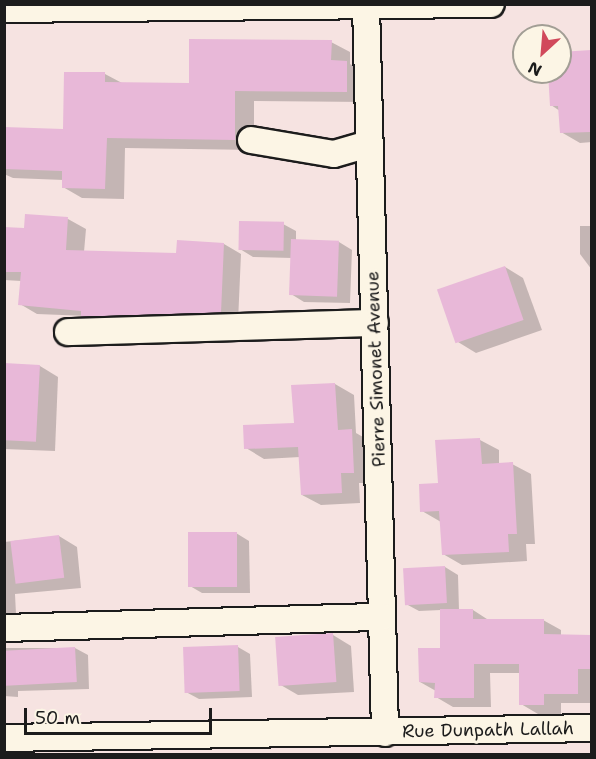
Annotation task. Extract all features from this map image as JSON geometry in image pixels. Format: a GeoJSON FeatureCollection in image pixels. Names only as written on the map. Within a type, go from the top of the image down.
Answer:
{"type":"FeatureCollection","features":[{"type":"Feature","properties":{"kind":"street"},"geometry":{"type":"LineString","coordinates":[[4,9],[208,5],[490,4]]}},
{"type":"Feature","properties":{"kind":"street","name":"Pierre Simonet Avenue"},"geometry":{"type":"LineString","coordinates":[[366,5],[385,733]]}},
{"type":"Feature","properties":{"kind":"street"},"geometry":{"type":"LineString","coordinates":[[251,140],[334,154],[369,144]]}},
{"type":"Feature","properties":{"kind":"street"},"geometry":{"type":"LineString","coordinates":[[68,332],[375,323]]}},
{"type":"Feature","properties":{"kind":"street"},"geometry":{"type":"LineString","coordinates":[[4,628],[382,617]]}},
{"type":"Feature","properties":{"kind":"street","name":"Rue Dunpath Lallah"},"geometry":{"type":"LineString","coordinates":[[4,738],[591,728]]}},
{"type":"Feature","properties":{"kind":"building"},"geometry":{"type":"Polygon","coordinates":[[[189,39],[332,40],[331,60],[347,61],[347,92],[235,91],[235,140],[107,138],[105,189],[62,188],[62,171],[4,169],[4,127],[63,129],[64,72],[105,72],[105,82],[189,83],[189,39]]]}},
{"type":"Feature","properties":{"kind":"building"},"geometry":{"type":"Polygon","coordinates":[[[591,50],[591,132],[560,133],[558,106],[550,106],[549,84],[572,84],[572,51],[591,50]]]}},
{"type":"Feature","properties":{"kind":"building"},"geometry":{"type":"Polygon","coordinates":[[[25,214],[68,217],[66,250],[176,253],[177,240],[224,243],[221,313],[81,317],[81,311],[18,305],[21,272],[4,272],[4,227],[24,228],[25,214]]]}},
{"type":"Feature","properties":{"kind":"building"},"geometry":{"type":"Polygon","coordinates":[[[239,221],[284,222],[283,251],[238,250],[239,221]]]}},
{"type":"Feature","properties":{"kind":"building"},"geometry":{"type":"Polygon","coordinates":[[[291,239],[339,241],[337,297],[289,295],[291,239]]]}},
{"type":"Feature","properties":{"kind":"building"},"geometry":{"type":"Polygon","coordinates":[[[505,266],[524,320],[455,343],[437,289],[505,266]]]}},
{"type":"Feature","properties":{"kind":"building"},"geometry":{"type":"Polygon","coordinates":[[[4,363],[40,365],[36,442],[4,440],[4,363]]]}},
{"type":"Feature","properties":{"kind":"building"},"geometry":{"type":"Polygon","coordinates":[[[335,383],[338,430],[352,429],[354,473],[341,473],[342,493],[301,495],[298,447],[244,449],[243,425],[294,423],[291,385],[335,383]]]}},
{"type":"Feature","properties":{"kind":"building"},"geometry":{"type":"Polygon","coordinates":[[[480,438],[482,464],[513,462],[517,534],[508,534],[509,552],[442,555],[439,511],[420,512],[419,484],[438,483],[435,440],[480,438]]]}},
{"type":"Feature","properties":{"kind":"building"},"geometry":{"type":"Polygon","coordinates":[[[188,532],[237,532],[237,587],[188,587],[188,532]]]}},
{"type":"Feature","properties":{"kind":"building"},"geometry":{"type":"Polygon","coordinates":[[[59,535],[64,578],[16,584],[10,541],[59,535]]]}},
{"type":"Feature","properties":{"kind":"building"},"geometry":{"type":"Polygon","coordinates":[[[445,566],[447,603],[405,605],[403,568],[445,566]]]}},
{"type":"Feature","properties":{"kind":"building"},"geometry":{"type":"Polygon","coordinates":[[[440,609],[473,609],[473,619],[544,619],[544,634],[591,635],[591,669],[578,669],[578,694],[544,694],[544,705],[519,705],[519,664],[474,664],[474,698],[434,698],[435,683],[419,682],[418,648],[440,648],[440,609]]]}},
{"type":"Feature","properties":{"kind":"building"},"geometry":{"type":"Polygon","coordinates":[[[333,633],[336,682],[279,686],[275,637],[333,633]]]}},
{"type":"Feature","properties":{"kind":"building"},"geometry":{"type":"Polygon","coordinates":[[[238,645],[240,691],[185,693],[183,647],[238,645]]]}},
{"type":"Feature","properties":{"kind":"building"},"geometry":{"type":"Polygon","coordinates":[[[75,647],[77,682],[6,686],[4,651],[75,647]]]}}]}
